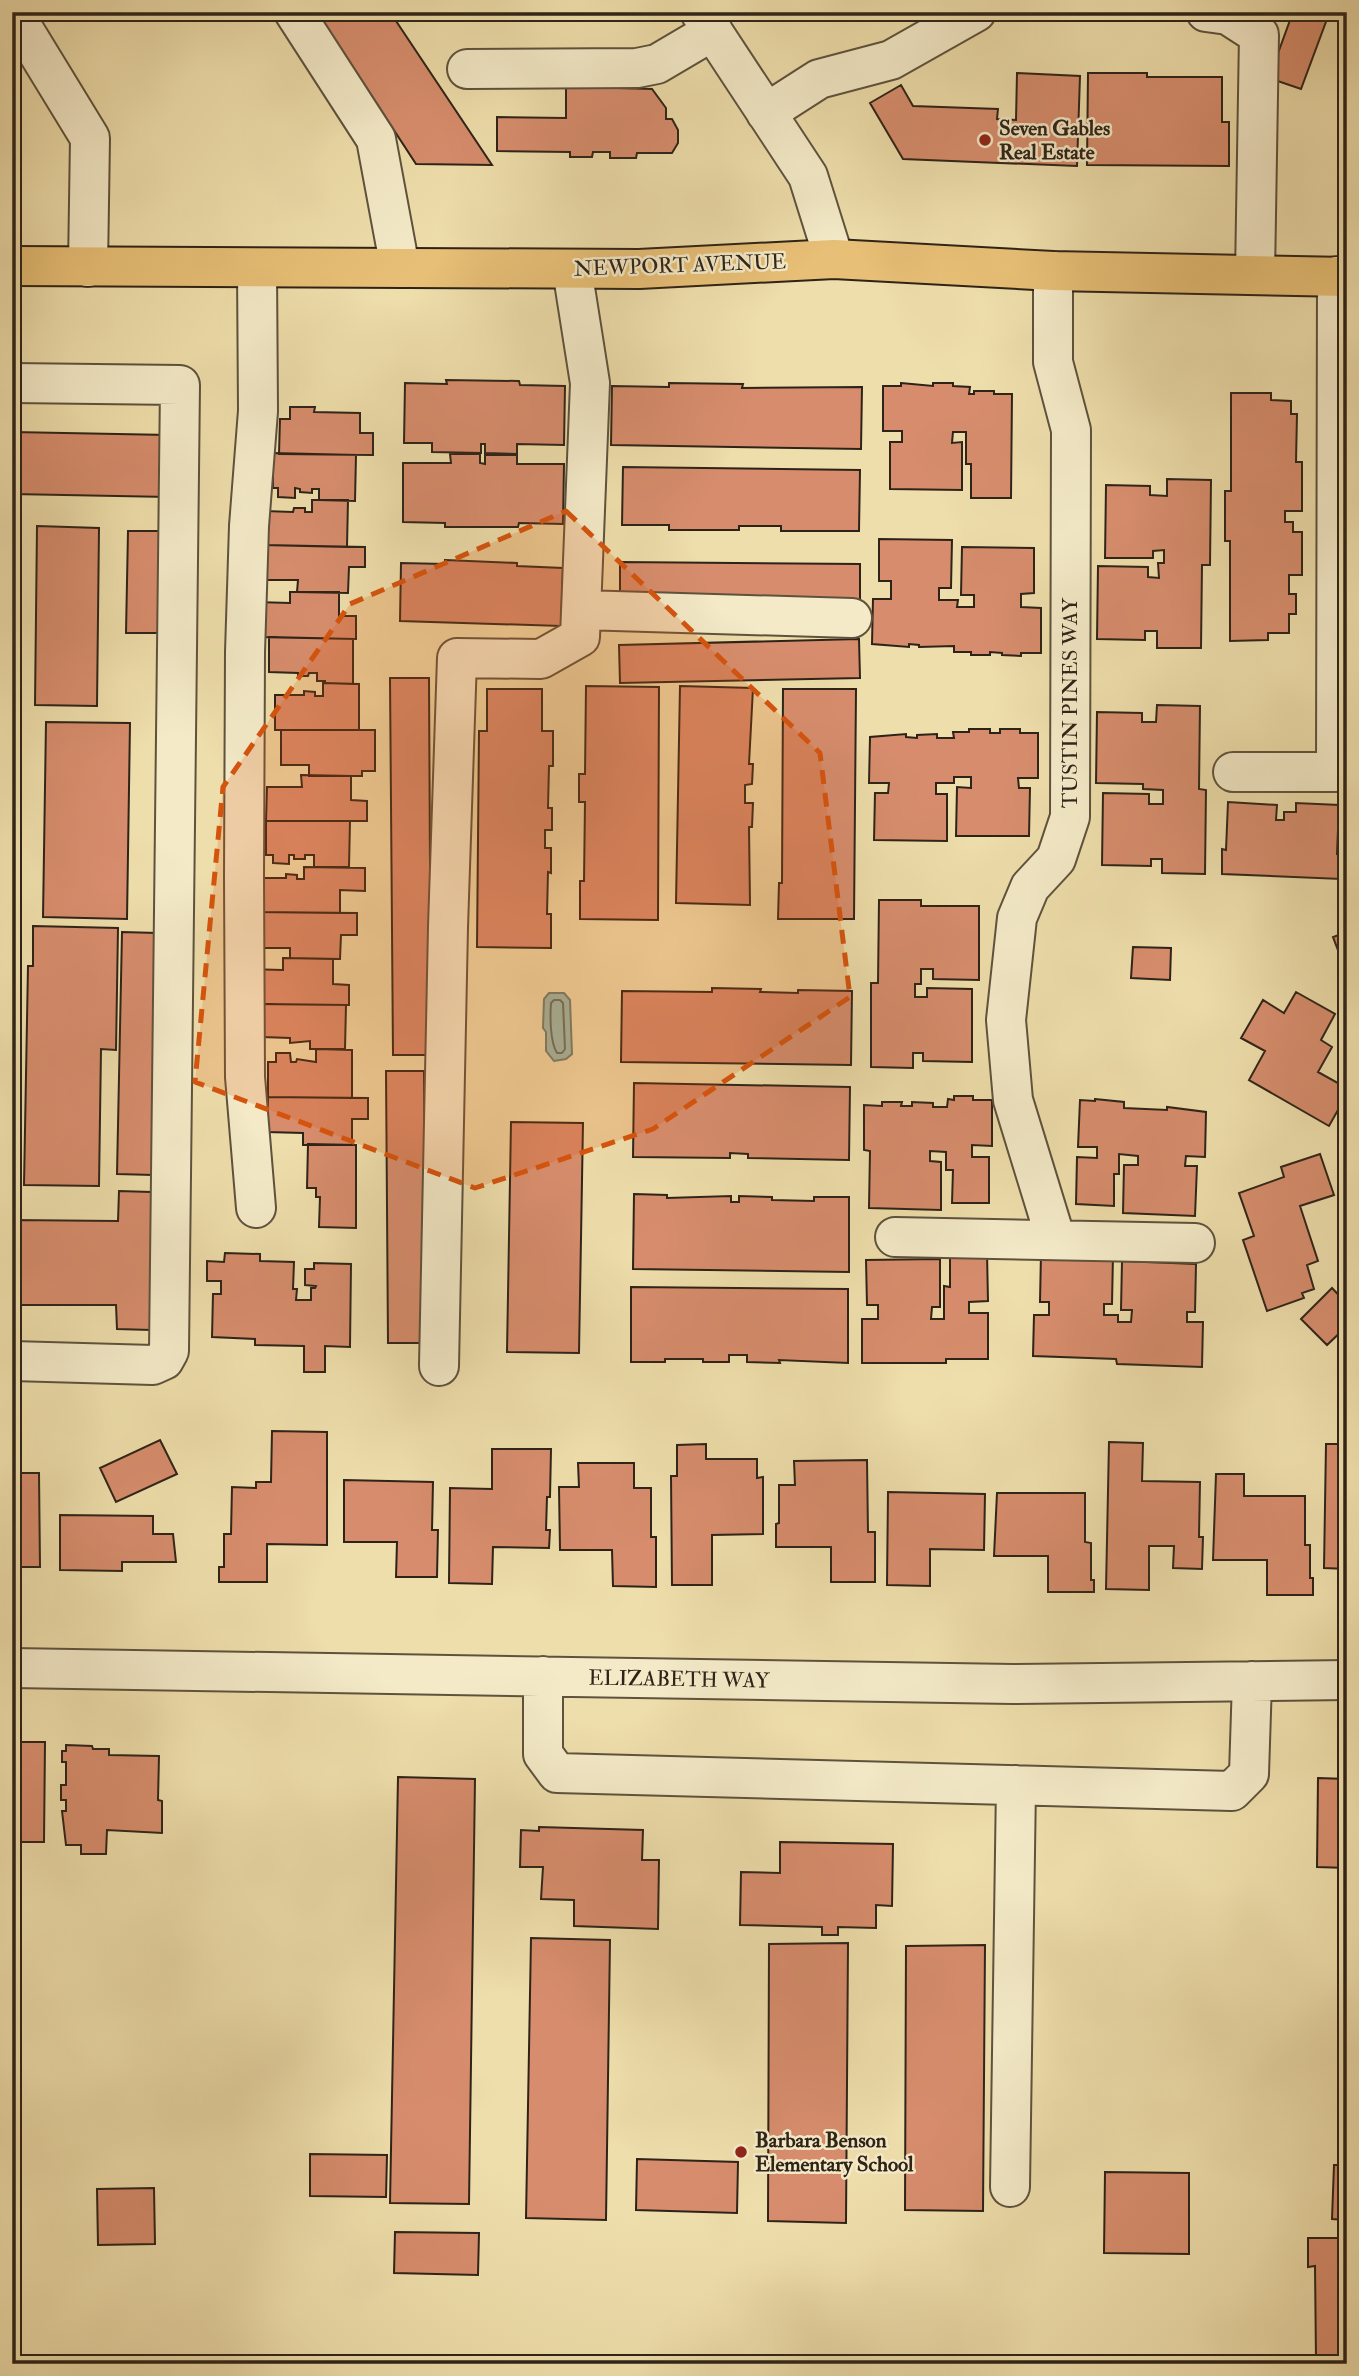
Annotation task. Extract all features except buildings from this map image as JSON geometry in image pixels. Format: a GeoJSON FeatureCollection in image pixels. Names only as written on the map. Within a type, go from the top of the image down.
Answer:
{"type":"FeatureCollection","features":[{"type":"Feature","properties":{"kind":"main road","name":"NEWPORT AVENUE"},"geometry":{"type":"LineString","coordinates":[[12,266],[639,269],[834,259],[1053,271],[1342,276]]}},
{"type":"Feature","properties":{"kind":"street"},"geometry":{"type":"LineString","coordinates":[[13,12],[90,138],[89,267]]}},
{"type":"Feature","properties":{"kind":"street"},"geometry":{"type":"LineString","coordinates":[[294,12],[376,139],[400,268]]}},
{"type":"Feature","properties":{"kind":"street"},"geometry":{"type":"LineString","coordinates":[[766,113],[818,79],[891,60],[976,12]]}},
{"type":"Feature","properties":{"kind":"street"},"geometry":{"type":"LineString","coordinates":[[1206,12],[1228,15],[1259,35],[1255,275]]}},
{"type":"Feature","properties":{"kind":"street"},"geometry":{"type":"LineString","coordinates":[[467,69],[637,68],[657,64],[707,22],[808,176],[834,259]]}},
{"type":"Feature","properties":{"kind":"street"},"geometry":{"type":"LineString","coordinates":[[256,1208],[245,1077],[244,877],[245,652],[249,526],[258,411],[257,268]]}},
{"type":"Feature","properties":{"kind":"street"},"geometry":{"type":"LineString","coordinates":[[439,1366],[448,927],[457,658],[541,659],[580,637],[590,383],[572,269]]}},
{"type":"Feature","properties":{"kind":"street","name":"TUSTIN PINES WAY"},"geometry":{"type":"LineString","coordinates":[[1053,271],[1053,362],[1071,430],[1070,817],[1056,859],[1030,887],[1017,918],[1006,1020],[1013,1100],[1056,1240]]}},
{"type":"Feature","properties":{"kind":"street"},"geometry":{"type":"LineString","coordinates":[[1233,772],[1306,772],[1315,706],[1320,696],[1336,688],[1342,276]]}},
{"type":"Feature","properties":{"kind":"street"},"geometry":{"type":"LineString","coordinates":[[12,383],[180,396],[169,1351],[164,1360],[153,1365],[12,1361]]}},
{"type":"Feature","properties":{"kind":"street"},"geometry":{"type":"LineString","coordinates":[[581,610],[852,618]]}},
{"type":"Feature","properties":{"kind":"street"},"geometry":{"type":"LineString","coordinates":[[895,1237],[1195,1242]]}},
{"type":"Feature","properties":{"kind":"street","name":"ELIZABETH WAY"},"geometry":{"type":"LineString","coordinates":[[12,1668],[1013,1684],[1347,1680]]}},
{"type":"Feature","properties":{"kind":"street"},"geometry":{"type":"LineString","coordinates":[[543,1676],[544,1754],[557,1773],[1232,1791],[1249,1774],[1252,1681]]}},
{"type":"Feature","properties":{"kind":"street"},"geometry":{"type":"LineString","coordinates":[[1010,2187],[1016,1785]]}},
{"type":"Feature","properties":{"kind":"highlighted area"},"geometry":{"type":"Polygon","coordinates":[[[566,511],[820,753],[850,997],[653,1129],[475,1188],[195,1082],[223,787],[350,604],[566,511]]]}},
{"type":"Feature","properties":{"kind":"water"},"geometry":{"type":"Polygon","coordinates":[[[549,993],[564,993],[570,1000],[572,1054],[566,1059],[554,1061],[546,1051],[546,1032],[543,1028],[544,999],[549,993]]]}},
{"type":"Feature","properties":{"kind":"place","name":"Seven Gables Real Estate"},"geometry":{"type":"Point","coordinates":[985,140]}},
{"type":"Feature","properties":{"kind":"place","name":"Barbara Benson Elementary School"},"geometry":{"type":"Point","coordinates":[741,2152]}}]}
